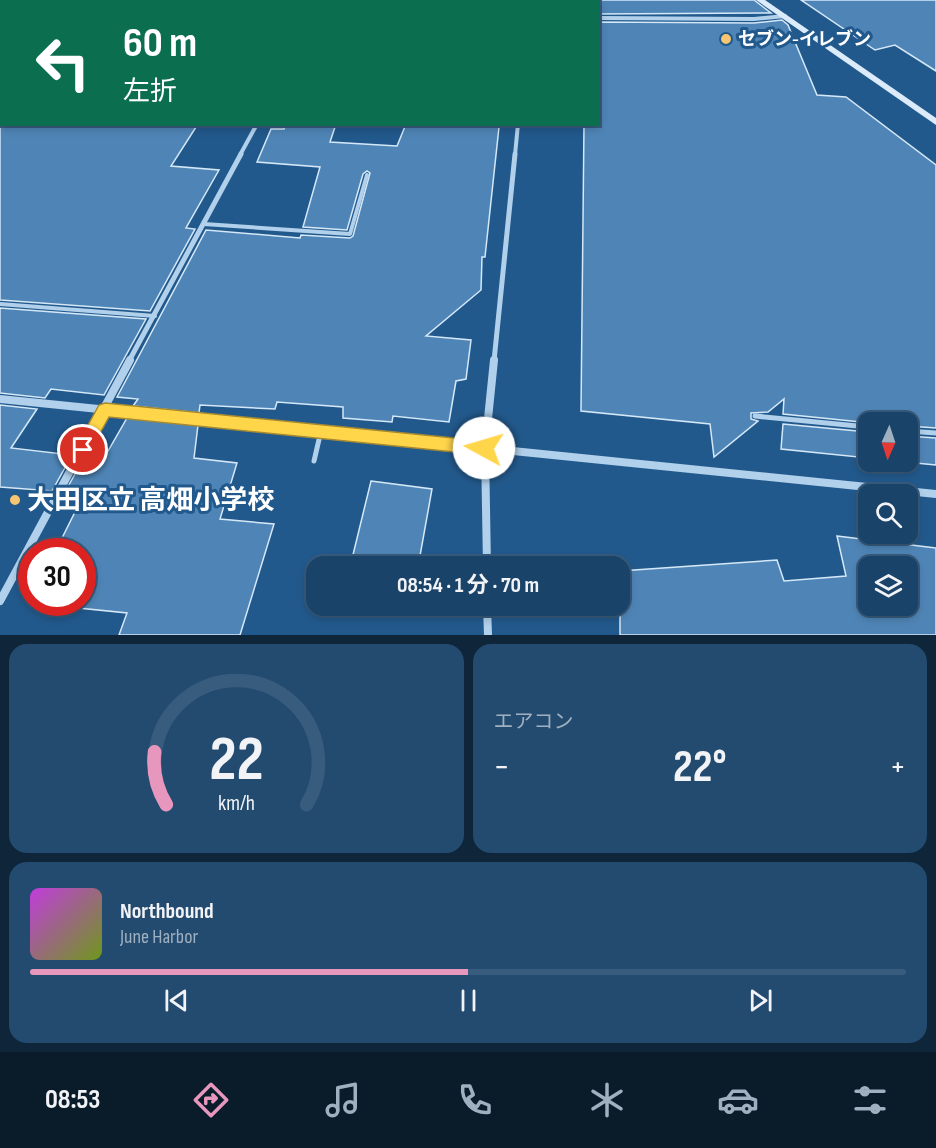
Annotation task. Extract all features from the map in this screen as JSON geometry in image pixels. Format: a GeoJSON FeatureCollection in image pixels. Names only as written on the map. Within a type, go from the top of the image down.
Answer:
{"type":"FeatureCollection","features":[{"type":"Feature","properties":{"kind":"street"},"geometry":{"type":"LineString","coordinates":[[760,0],[936,122]]}},
{"type":"Feature","properties":{"kind":"street"},"geometry":{"type":"LineString","coordinates":[[600,18],[754,19],[785,16]]}},
{"type":"Feature","properties":{"kind":"street"},"geometry":{"type":"LineString","coordinates":[[0,601],[105,410],[256,126]]}},
{"type":"Feature","properties":{"kind":"street"},"geometry":{"type":"LineString","coordinates":[[487,556],[484,448],[518,126]]}},
{"type":"Feature","properties":{"kind":"street"},"geometry":{"type":"LineString","coordinates":[[0,399],[936,494]]}},
{"type":"Feature","properties":{"kind":"street"},"geometry":{"type":"LineString","coordinates":[[488,616],[488,635]]}},
{"type":"Feature","properties":{"kind":"lane"},"geometry":{"type":"LineString","coordinates":[[204,224],[350,234],[367,175]]}},
{"type":"Feature","properties":{"kind":"lane"},"geometry":{"type":"LineString","coordinates":[[0,304],[154,316]]}},
{"type":"Feature","properties":{"kind":"lane"},"geometry":{"type":"LineString","coordinates":[[755,416],[858,426]]}},
{"type":"Feature","properties":{"kind":"lane"},"geometry":{"type":"LineString","coordinates":[[314,461],[321,431]]}},
{"type":"Feature","properties":{"kind":"lane"},"geometry":{"type":"LineString","coordinates":[[918,432],[936,433]]}},
{"type":"Feature","properties":{"kind":"building"},"geometry":{"type":"Polygon","coordinates":[[[600,0],[754,0],[771,13],[600,14],[600,0]]]}},
{"type":"Feature","properties":{"kind":"building"},"geometry":{"type":"Polygon","coordinates":[[[801,0],[936,0],[936,71],[895,45],[875,50],[801,0]]]}},
{"type":"Feature","properties":{"kind":"building"},"geometry":{"type":"Polygon","coordinates":[[[782,20],[788,25],[817,95],[846,97],[936,165],[936,428],[918,427],[918,412],[858,412],[858,422],[783,414],[784,399],[768,412],[751,413],[751,419],[758,421],[714,457],[710,424],[581,411],[584,126],[600,126],[600,22],[754,23],[782,20]]]}},
{"type":"Feature","properties":{"kind":"building"},"geometry":{"type":"Polygon","coordinates":[[[2,126],[197,126],[171,166],[219,170],[186,228],[195,229],[150,311],[0,300],[0,128],[2,126]]]}},
{"type":"Feature","properties":{"kind":"building"},"geometry":{"type":"Polygon","coordinates":[[[285,126],[335,126],[330,142],[397,146],[405,126],[499,127],[485,257],[482,257],[481,290],[426,336],[471,340],[466,379],[456,381],[449,422],[393,416],[392,422],[343,418],[343,407],[277,402],[275,409],[200,405],[199,413],[133,406],[138,399],[117,397],[206,230],[300,238],[301,235],[350,238],[353,236],[370,173],[367,171],[363,174],[347,230],[303,227],[320,167],[257,162],[271,129],[284,129],[285,126]]]}},
{"type":"Feature","properties":{"kind":"building"},"geometry":{"type":"Polygon","coordinates":[[[0,308],[146,319],[104,395],[51,389],[45,398],[0,393],[0,308]]]}},
{"type":"Feature","properties":{"kind":"building"},"geometry":{"type":"Polygon","coordinates":[[[0,405],[37,409],[11,448],[72,455],[52,491],[0,487],[0,405]]]}},
{"type":"Feature","properties":{"kind":"building"},"geometry":{"type":"Polygon","coordinates":[[[127,418],[198,425],[194,458],[237,463],[220,519],[274,524],[240,635],[119,635],[127,613],[96,610],[96,538],[62,538],[84,494],[65,492],[85,456],[104,458],[127,418]]]}},
{"type":"Feature","properties":{"kind":"building"},"geometry":{"type":"Polygon","coordinates":[[[783,424],[858,431],[858,457],[781,449],[783,424]]]}},
{"type":"Feature","properties":{"kind":"building"},"geometry":{"type":"Polygon","coordinates":[[[918,437],[936,438],[936,465],[918,463],[918,437]]]}},
{"type":"Feature","properties":{"kind":"building"},"geometry":{"type":"Polygon","coordinates":[[[371,481],[432,489],[420,556],[353,556],[371,481]]]}},
{"type":"Feature","properties":{"kind":"building"},"geometry":{"type":"Polygon","coordinates":[[[837,536],[858,539],[858,544],[903,544],[936,548],[936,635],[620,635],[620,616],[630,616],[630,570],[777,560],[784,581],[846,576],[837,536]]]}},
{"type":"Feature","properties":{"kind":"place","name":"セブン-イレブン"},"geometry":{"type":"Point","coordinates":[726,39]}},
{"type":"Feature","properties":{"kind":"place","name":"大田区立 高畑小学校"},"geometry":{"type":"Point","coordinates":[15,500]}},
{"type":"Feature","properties":{"kind":"route"},"geometry":{"type":"LineString","coordinates":[[83,450],[105,410],[484,448]]}}]}
